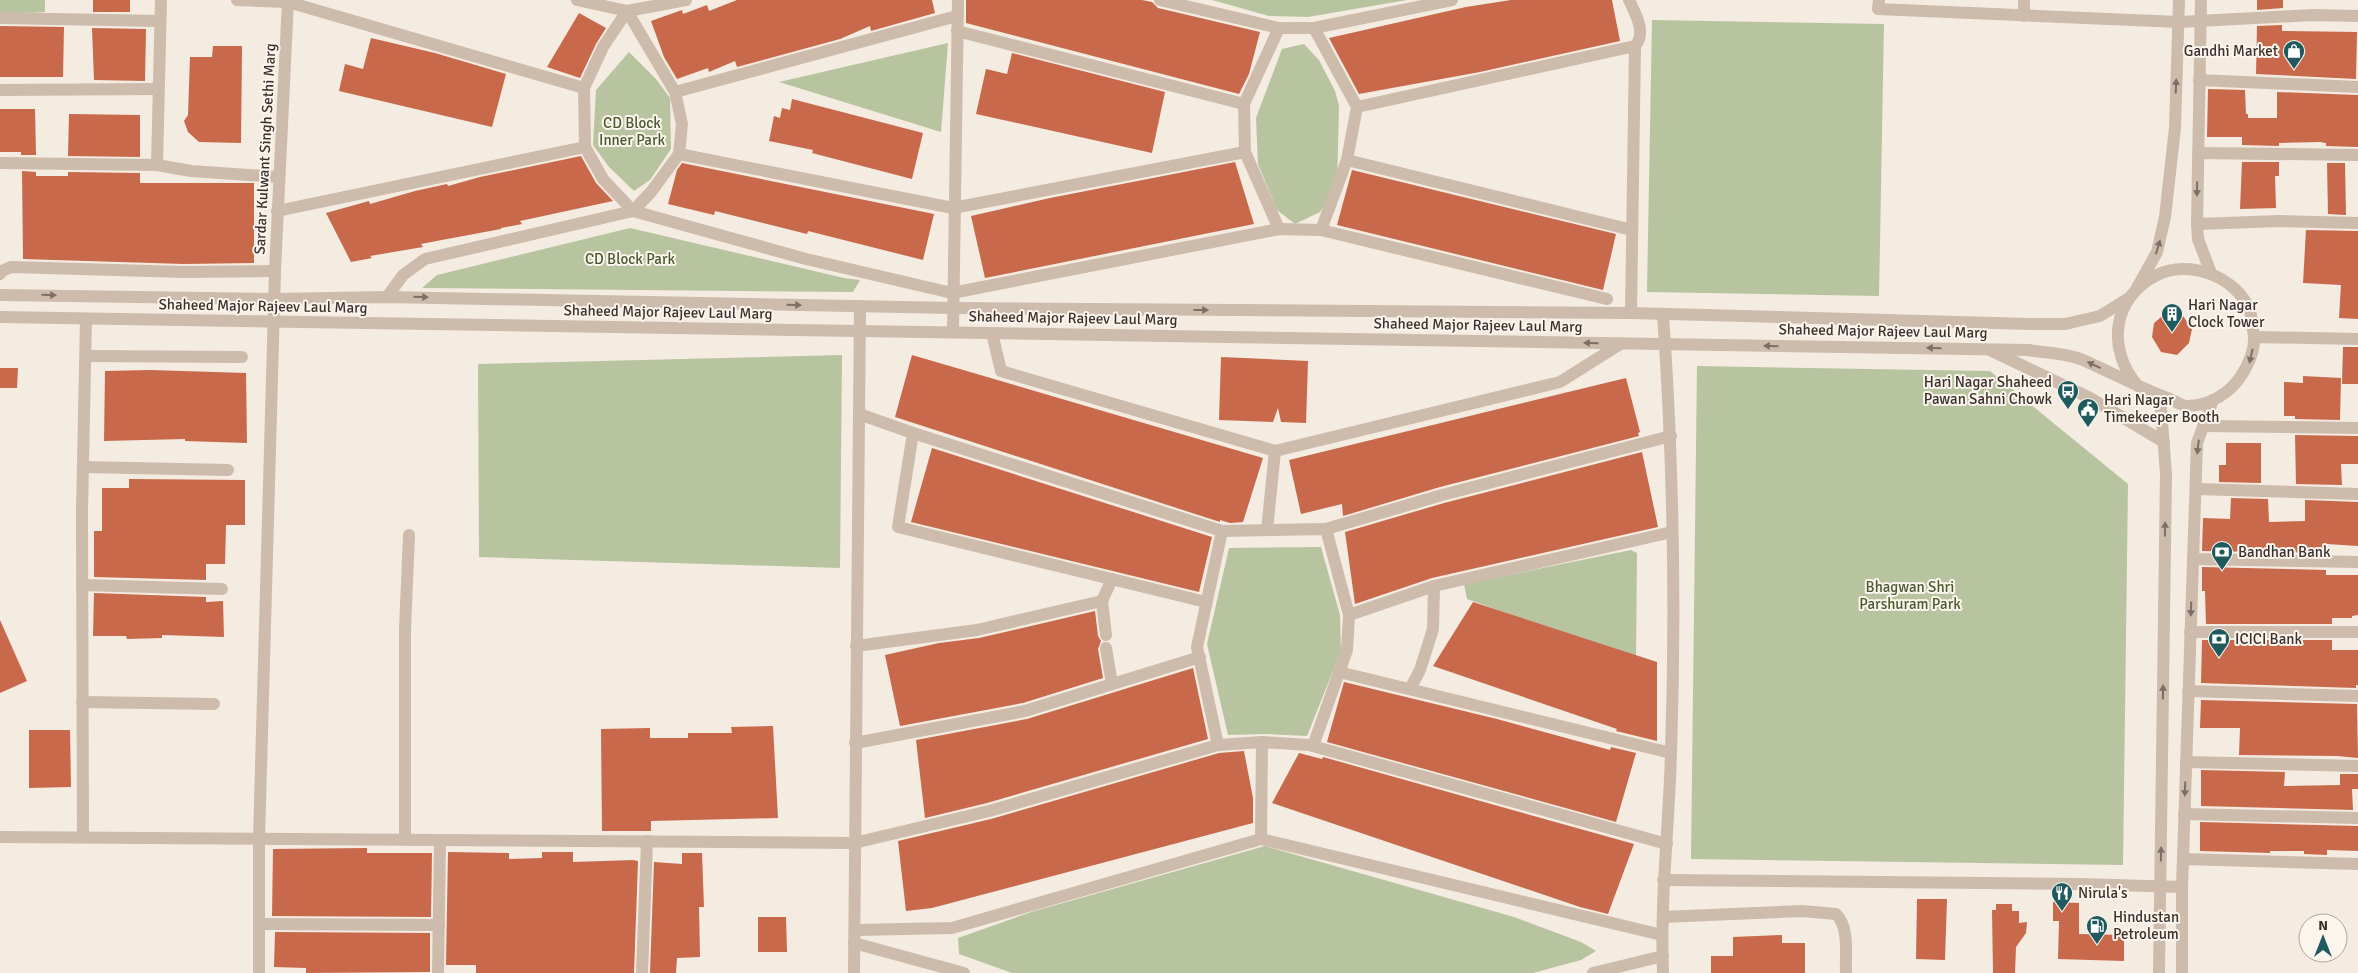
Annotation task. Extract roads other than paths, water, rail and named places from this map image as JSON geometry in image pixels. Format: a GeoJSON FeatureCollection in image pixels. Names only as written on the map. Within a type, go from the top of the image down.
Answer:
{"type":"FeatureCollection","features":[{"type":"Feature","properties":{"kind":"street"},"geometry":{"type":"LineString","coordinates":[[157,165],[160,0]]}},
{"type":"Feature","properties":{"kind":"street"},"geometry":{"type":"LineString","coordinates":[[237,0],[288,1],[584,88]]}},
{"type":"Feature","properties":{"kind":"street"},"geometry":{"type":"LineString","coordinates":[[577,0],[626,12],[686,0]]}},
{"type":"Feature","properties":{"kind":"street"},"geometry":{"type":"LineString","coordinates":[[953,332],[953,208],[958,0]]}},
{"type":"Feature","properties":{"kind":"street"},"geometry":{"type":"LineString","coordinates":[[1160,0],[1278,28],[1314,28],[1452,0]]}},
{"type":"Feature","properties":{"kind":"street"},"geometry":{"type":"LineString","coordinates":[[1629,0],[1640,23],[1638,43],[1635,46],[1630,313]]}},
{"type":"Feature","properties":{"kind":"street"},"geometry":{"type":"LineString","coordinates":[[1879,0],[1878,9],[1949,6],[2024,16],[2179,22],[2313,15],[2358,16]]}},
{"type":"Feature","properties":{"kind":"street"},"geometry":{"type":"LineString","coordinates":[[2024,0],[2024,16]]}},
{"type":"Feature","properties":{"kind":"street"},"geometry":{"type":"LineString","coordinates":[[2133,294],[2158,274],[2184,269],[2211,274],[2234,288],[2249,310],[2255,337],[2250,363],[2235,386],[2213,400],[2186,406],[2138,386],[2128,375],[2120,357],[2117,336],[2120,316],[2157,252],[2165,217],[2175,128],[2179,0]]}},
{"type":"Feature","properties":{"kind":"street"},"geometry":{"type":"LineString","coordinates":[[2201,0],[2197,224],[2198,239],[2211,274]]}},
{"type":"Feature","properties":{"kind":"street","name":"Sardar Kulwant Singh Sethi Marg"},"geometry":{"type":"LineString","coordinates":[[259,973],[259,838],[274,299],[288,1]]}},
{"type":"Feature","properties":{"kind":"street"},"geometry":{"type":"LineString","coordinates":[[626,12],[603,47],[584,88],[585,148],[603,179],[632,211]]}},
{"type":"Feature","properties":{"kind":"street"},"geometry":{"type":"LineString","coordinates":[[626,12],[675,92],[682,124],[679,154],[651,192],[632,211]]}},
{"type":"Feature","properties":{"kind":"street"},"geometry":{"type":"LineString","coordinates":[[675,92],[957,16]]}},
{"type":"Feature","properties":{"kind":"street"},"geometry":{"type":"LineString","coordinates":[[0,18],[160,20]]}},
{"type":"Feature","properties":{"kind":"street"},"geometry":{"type":"LineString","coordinates":[[1278,28],[1244,104],[1245,152],[1279,229]]}},
{"type":"Feature","properties":{"kind":"street"},"geometry":{"type":"LineString","coordinates":[[1314,28],[1357,107],[1348,160],[1320,230]]}},
{"type":"Feature","properties":{"kind":"street"},"geometry":{"type":"LineString","coordinates":[[957,31],[1244,104]]}},
{"type":"Feature","properties":{"kind":"street"},"geometry":{"type":"LineString","coordinates":[[1357,107],[1635,46]]}},
{"type":"Feature","properties":{"kind":"street"},"geometry":{"type":"LineString","coordinates":[[2199,80],[2358,87]]}},
{"type":"Feature","properties":{"kind":"street"},"geometry":{"type":"LineString","coordinates":[[0,90],[158,89]]}},
{"type":"Feature","properties":{"kind":"street"},"geometry":{"type":"LineString","coordinates":[[277,211],[585,148]]}},
{"type":"Feature","properties":{"kind":"street"},"geometry":{"type":"LineString","coordinates":[[679,154],[953,208],[1245,152]]}},
{"type":"Feature","properties":{"kind":"street"},"geometry":{"type":"LineString","coordinates":[[2198,153],[2358,154]]}},
{"type":"Feature","properties":{"kind":"street"},"geometry":{"type":"LineString","coordinates":[[1348,160],[1632,230]]}},
{"type":"Feature","properties":{"kind":"street"},"geometry":{"type":"LineString","coordinates":[[0,162],[157,165],[191,171],[279,177]]}},
{"type":"Feature","properties":{"kind":"street"},"geometry":{"type":"LineString","coordinates":[[386,296],[403,275],[425,259],[632,211],[806,258],[952,293],[1279,229],[1320,230],[1607,299]]}},
{"type":"Feature","properties":{"kind":"street"},"geometry":{"type":"LineString","coordinates":[[2197,224],[2280,221],[2358,223]]}},
{"type":"Feature","properties":{"kind":"street"},"geometry":{"type":"LineString","coordinates":[[0,274],[11,267],[184,272],[275,271]]}},
{"type":"Feature","properties":{"kind":"street","name":"Shaheed Major Rajeev Laul Marg"},"geometry":{"type":"LineString","coordinates":[[0,295],[274,299],[386,296],[952,308],[1630,313],[2065,324],[2100,316],[2133,294]]}},
{"type":"Feature","properties":{"kind":"street"},"geometry":{"type":"LineString","coordinates":[[854,973],[860,306]]}},
{"type":"Feature","properties":{"kind":"street"},"geometry":{"type":"LineString","coordinates":[[1663,314],[1671,436],[1672,532],[1671,753],[1664,880],[1663,973]]}},
{"type":"Feature","properties":{"kind":"street","name":"Shaheed Major Rajeev Laul Marg"},"geometry":{"type":"LineString","coordinates":[[0,317],[274,323],[2028,350],[2081,359],[2138,386]]}},
{"type":"Feature","properties":{"kind":"street"},"geometry":{"type":"LineString","coordinates":[[83,837],[82,585],[87,356],[86,319]]}},
{"type":"Feature","properties":{"kind":"street"},"geometry":{"type":"LineString","coordinates":[[992,333],[1001,371],[1275,451],[1560,382],[1622,343]]}},
{"type":"Feature","properties":{"kind":"street"},"geometry":{"type":"LineString","coordinates":[[2255,337],[2358,339]]}},
{"type":"Feature","properties":{"kind":"street"},"geometry":{"type":"LineString","coordinates":[[1988,349],[2090,398],[2164,442]]}},
{"type":"Feature","properties":{"kind":"street"},"geometry":{"type":"LineString","coordinates":[[87,356],[242,357]]}},
{"type":"Feature","properties":{"kind":"street"},"geometry":{"type":"LineString","coordinates":[[2159,973],[2166,474],[2160,396]]}},
{"type":"Feature","properties":{"kind":"street"},"geometry":{"type":"LineString","coordinates":[[2182,973],[2184,814],[2197,443],[2213,400]]}},
{"type":"Feature","properties":{"kind":"street"},"geometry":{"type":"LineString","coordinates":[[859,414],[913,433],[1222,530],[1326,529],[1442,495],[1671,436]]}},
{"type":"Feature","properties":{"kind":"street"},"geometry":{"type":"LineString","coordinates":[[2203,426],[2358,428]]}},
{"type":"Feature","properties":{"kind":"street"},"geometry":{"type":"LineString","coordinates":[[913,433],[898,527],[1206,602]]}},
{"type":"Feature","properties":{"kind":"street"},"geometry":{"type":"LineString","coordinates":[[1267,530],[1275,451]]}},
{"type":"Feature","properties":{"kind":"street"},"geometry":{"type":"LineString","coordinates":[[84,467],[228,470]]}},
{"type":"Feature","properties":{"kind":"street"},"geometry":{"type":"LineString","coordinates":[[2196,489],[2358,494]]}},
{"type":"Feature","properties":{"kind":"street"},"geometry":{"type":"LineString","coordinates":[[1313,746],[1347,650],[1348,615],[1326,529]]}},
{"type":"Feature","properties":{"kind":"street"},"geometry":{"type":"LineString","coordinates":[[1218,745],[1197,647],[1222,530]]}},
{"type":"Feature","properties":{"kind":"street"},"geometry":{"type":"LineString","coordinates":[[1348,615],[1434,586],[1672,532]]}},
{"type":"Feature","properties":{"kind":"street"},"geometry":{"type":"LineString","coordinates":[[405,840],[408,536]]}},
{"type":"Feature","properties":{"kind":"street"},"geometry":{"type":"LineString","coordinates":[[2193,559],[2358,562]]}},
{"type":"Feature","properties":{"kind":"street"},"geometry":{"type":"LineString","coordinates":[[1106,635],[1102,602],[1112,579]]}},
{"type":"Feature","properties":{"kind":"street"},"geometry":{"type":"LineString","coordinates":[[82,585],[222,589]]}},
{"type":"Feature","properties":{"kind":"street"},"geometry":{"type":"LineString","coordinates":[[1410,689],[1420,670],[1433,629],[1434,586]]}},
{"type":"Feature","properties":{"kind":"street"},"geometry":{"type":"LineString","coordinates":[[856,646],[977,630],[1102,602]]}},
{"type":"Feature","properties":{"kind":"street"},"geometry":{"type":"LineString","coordinates":[[2190,632],[2358,632]]}},
{"type":"Feature","properties":{"kind":"street"},"geometry":{"type":"LineString","coordinates":[[1106,648],[1112,684]]}},
{"type":"Feature","properties":{"kind":"street"},"geometry":{"type":"LineString","coordinates":[[855,743],[1025,711],[1200,658]]}},
{"type":"Feature","properties":{"kind":"street"},"geometry":{"type":"LineString","coordinates":[[1339,672],[1671,753]]}},
{"type":"Feature","properties":{"kind":"street"},"geometry":{"type":"LineString","coordinates":[[2188,691],[2358,696]]}},
{"type":"Feature","properties":{"kind":"street"},"geometry":{"type":"LineString","coordinates":[[82,702],[214,704]]}},
{"type":"Feature","properties":{"kind":"street"},"geometry":{"type":"LineString","coordinates":[[0,837],[854,843],[989,811],[1218,745],[1262,742],[1313,746],[1667,844]]}},
{"type":"Feature","properties":{"kind":"street"},"geometry":{"type":"LineString","coordinates":[[1261,838],[1262,742]]}},
{"type":"Feature","properties":{"kind":"street"},"geometry":{"type":"LineString","coordinates":[[2186,762],[2358,766]]}},
{"type":"Feature","properties":{"kind":"street"},"geometry":{"type":"LineString","coordinates":[[2184,814],[2358,818]]}},
{"type":"Feature","properties":{"kind":"street"},"geometry":{"type":"LineString","coordinates":[[854,936],[952,928],[1261,838],[1662,935]]}},
{"type":"Feature","properties":{"kind":"street"},"geometry":{"type":"LineString","coordinates":[[438,973],[440,840]]}},
{"type":"Feature","properties":{"kind":"street"},"geometry":{"type":"LineString","coordinates":[[642,973],[646,841]]}},
{"type":"Feature","properties":{"kind":"street"},"geometry":{"type":"LineString","coordinates":[[2183,859],[2358,864]]}},
{"type":"Feature","properties":{"kind":"street"},"geometry":{"type":"LineString","coordinates":[[1664,880],[2182,887]]}},
{"type":"Feature","properties":{"kind":"street"},"geometry":{"type":"LineString","coordinates":[[1663,917],[1802,911],[1836,914],[1842,920],[1845,932],[1846,973]]}},
{"type":"Feature","properties":{"kind":"street"},"geometry":{"type":"LineString","coordinates":[[259,924],[439,925]]}},
{"type":"Feature","properties":{"kind":"street"},"geometry":{"type":"LineString","coordinates":[[854,936],[964,973]]}},
{"type":"Feature","properties":{"kind":"street"},"geometry":{"type":"LineString","coordinates":[[1592,973],[1663,956]]}},
{"type":"Feature","properties":{"kind":"place","name":"Gandhi Market"},"geometry":{"type":"Point","coordinates":[2294,70]}},
{"type":"Feature","properties":{"kind":"place","name":"Hari Nagar Clock Tower"},"geometry":{"type":"Point","coordinates":[2172,333]}},
{"type":"Feature","properties":{"kind":"place","name":"Hari Nagar Shaheed Pawan Sahni Chowk"},"geometry":{"type":"Point","coordinates":[2068,410]}},
{"type":"Feature","properties":{"kind":"place","name":"Hari Nagar Timekeeper Booth"},"geometry":{"type":"Point","coordinates":[2088,428]}},
{"type":"Feature","properties":{"kind":"place","name":"Bandhan Bank"},"geometry":{"type":"Point","coordinates":[2222,571]}},
{"type":"Feature","properties":{"kind":"place","name":"ICICI Bank"},"geometry":{"type":"Point","coordinates":[2219,658]}},
{"type":"Feature","properties":{"kind":"place","name":"Nirula's"},"geometry":{"type":"Point","coordinates":[2062,912]}},
{"type":"Feature","properties":{"kind":"place","name":"Hindustan Petroleum"},"geometry":{"type":"Point","coordinates":[2097,945]}},
{"type":"Feature","properties":{"kind":"park label","name":"CD Block Inner Park"},"geometry":{"type":"Point","coordinates":[632,132]}},
{"type":"Feature","properties":{"kind":"park label","name":"CD Block Park"},"geometry":{"type":"Point","coordinates":[630,259]}},
{"type":"Feature","properties":{"kind":"park label","name":"Bhagwan Shri Parshuram Park"},"geometry":{"type":"Point","coordinates":[1910,596]}}]}
